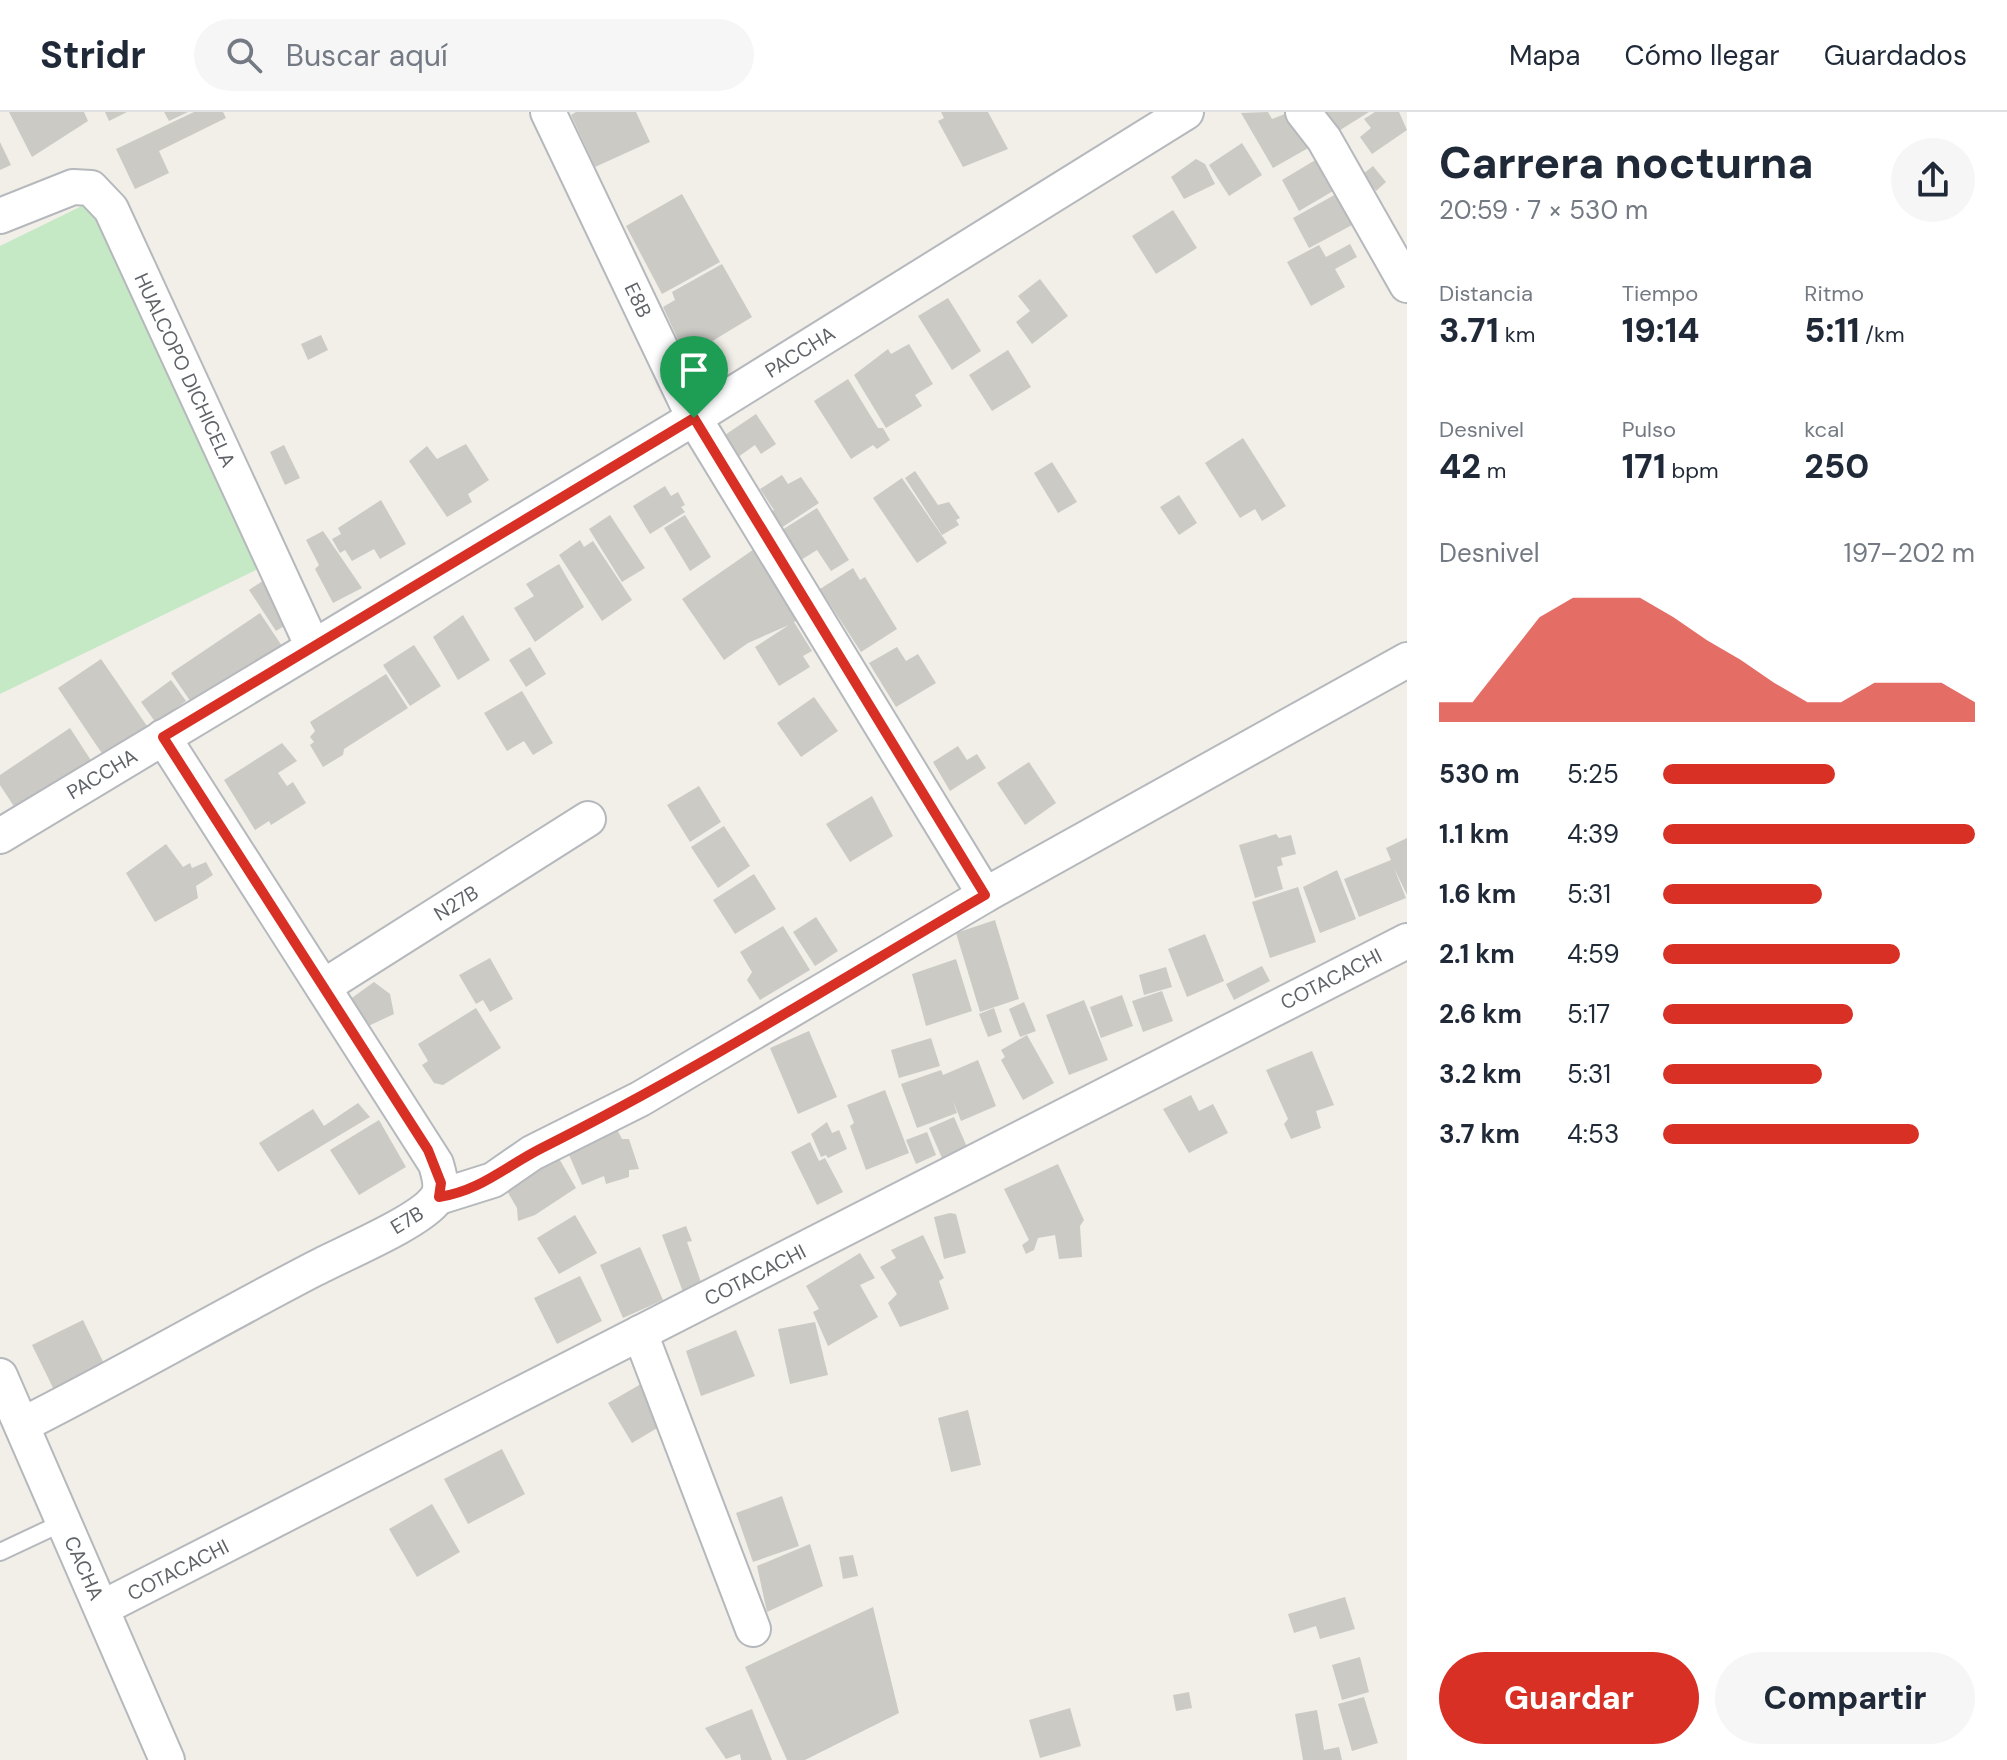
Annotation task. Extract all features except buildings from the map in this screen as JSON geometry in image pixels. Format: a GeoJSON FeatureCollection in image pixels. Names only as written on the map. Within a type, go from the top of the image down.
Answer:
{"type":"FeatureCollection","features":[{"type":"Feature","properties":{"kind":"street","name":"E8B"},"geometry":{"type":"LineString","coordinates":[[548,112],[694,418],[985,895]]}},
{"type":"Feature","properties":{"kind":"street","name":"PACCHA"},"geometry":{"type":"LineString","coordinates":[[0,836],[312,645],[694,418],[1186,112]]}},
{"type":"Feature","properties":{"kind":"street"},"geometry":{"type":"LineString","coordinates":[[1303,112],[1324,139],[1407,285]]}},
{"type":"Feature","properties":{"kind":"street","name":"HUALCOPO DICHICELA"},"geometry":{"type":"LineString","coordinates":[[0,216],[73,187],[91,188],[111,209],[312,645]]}},
{"type":"Feature","properties":{"kind":"street"},"geometry":{"type":"LineString","coordinates":[[439,1197],[493,1180],[532,1153],[640,1099],[985,895],[1407,660]]}},
{"type":"Feature","properties":{"kind":"street","name":"E7B"},"geometry":{"type":"LineString","coordinates":[[22,1425],[141,1365],[382,1235],[428,1208],[439,1197],[441,1183],[436,1164],[163,737]]}},
{"type":"Feature","properties":{"kind":"street","name":"N27B"},"geometry":{"type":"LineString","coordinates":[[323,987],[588,819]]}},
{"type":"Feature","properties":{"kind":"street","name":"COTACACHI"},"geometry":{"type":"LineString","coordinates":[[102,1608],[1407,941]]}},
{"type":"Feature","properties":{"kind":"street"},"geometry":{"type":"LineString","coordinates":[[640,1333],[753,1629]]}},
{"type":"Feature","properties":{"kind":"street","name":"CACHA"},"geometry":{"type":"LineString","coordinates":[[0,1376],[167,1760]]}},
{"type":"Feature","properties":{"kind":"lane"},"geometry":{"type":"LineString","coordinates":[[0,1552],[64,1522]]}},
{"type":"Feature","properties":{"kind":"green space"},"geometry":{"type":"Polygon","coordinates":[[[90,202],[264,566],[0,694],[0,246],[90,202]]]}},
{"type":"Feature","properties":{"kind":"route"},"geometry":{"type":"LineString","coordinates":[[694,418],[985,895],[640,1099],[532,1153],[493,1180],[454,1195],[439,1197],[441,1183],[428,1150],[163,737],[694,418]]}}]}
